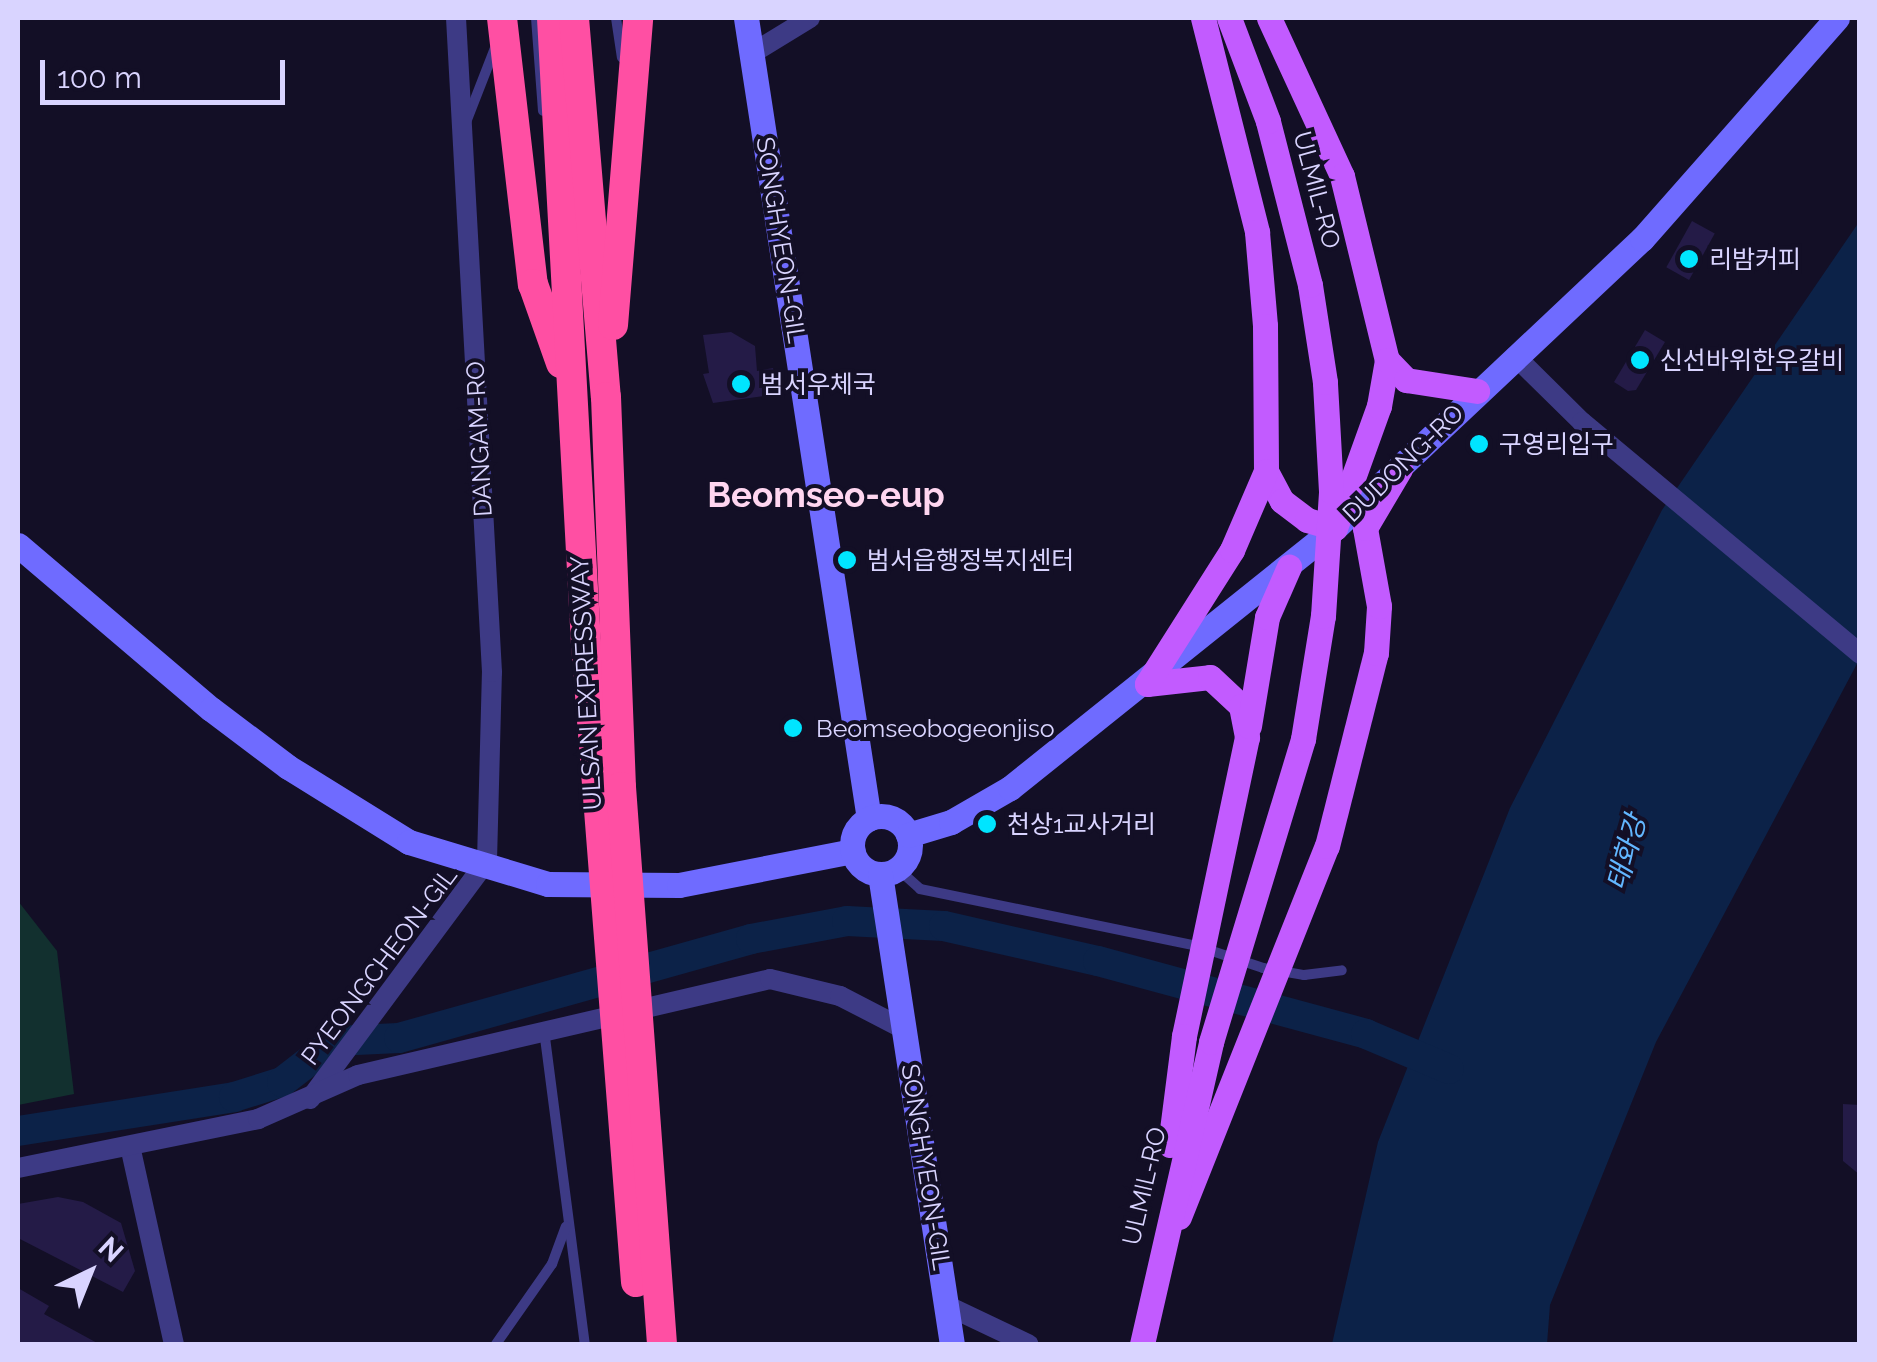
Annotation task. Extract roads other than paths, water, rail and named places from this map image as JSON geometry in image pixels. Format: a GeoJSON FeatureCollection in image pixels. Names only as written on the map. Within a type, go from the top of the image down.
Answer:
{"type":"FeatureCollection","features":[{"type":"Feature","properties":{"kind":"highway"},"geometry":{"type":"LineString","coordinates":[[500,18],[533,284],[573,397]]}},
{"type":"Feature","properties":{"kind":"highway","name":"ULSAN EXPRESSWAY"},"geometry":{"type":"LineString","coordinates":[[552,18],[573,397],[627,1035],[641,1344]]}},
{"type":"Feature","properties":{"kind":"highway","name":"ULSAN EXPRESSWAY"},"geometry":{"type":"LineString","coordinates":[[574,18],[606,397],[609,788]]}},
{"type":"Feature","properties":{"kind":"highway"},"geometry":{"type":"LineString","coordinates":[[606,397],[632,133],[638,18]]}},
{"type":"Feature","properties":{"kind":"highway","name":"ULSAN EXPRESSWAY"},"geometry":{"type":"LineString","coordinates":[[627,1035],[662,1344]]}},
{"type":"Feature","properties":{"kind":"main road"},"geometry":{"type":"LineString","coordinates":[[1147,684],[1232,550],[1266,470],[1265,326],[1256,232],[1202,18]]}},
{"type":"Feature","properties":{"kind":"main road","name":"ULMIL-RO"},"geometry":{"type":"LineString","coordinates":[[1142,1344],[1154,1278],[1211,1042],[1303,738],[1323,616],[1331,490],[1326,382],[1310,285],[1268,121],[1229,18]]}},
{"type":"Feature","properties":{"kind":"main road"},"geometry":{"type":"LineString","coordinates":[[1269,18],[1342,176],[1387,360],[1379,406],[1330,532]]}},
{"type":"Feature","properties":{"kind":"main road"},"geometry":{"type":"LineString","coordinates":[[1387,360],[1406,380],[1476,391]]}},
{"type":"Feature","properties":{"kind":"main road"},"geometry":{"type":"LineString","coordinates":[[1154,1278],[1288,954],[1327,846],[1373,676],[1376,591],[1365,528],[1400,468]]}},
{"type":"Feature","properties":{"kind":"main road"},"geometry":{"type":"LineString","coordinates":[[1266,470],[1282,501],[1307,520],[1349,539],[1376,591]]}},
{"type":"Feature","properties":{"kind":"main road"},"geometry":{"type":"LineString","coordinates":[[1154,1278],[1184,1036],[1247,737],[1267,617],[1289,567]]}},
{"type":"Feature","properties":{"kind":"main road"},"geometry":{"type":"LineString","coordinates":[[1147,684],[1210,677],[1240,706],[1247,737]]}},
{"type":"Feature","properties":{"kind":"street","name":"DANGAM-RO"},"geometry":{"type":"LineString","coordinates":[[456,18],[492,672],[488,861]]}},
{"type":"Feature","properties":{"kind":"street","name":"SONGHYEON-GIL"},"geometry":{"type":"LineString","coordinates":[[746,18],[869,819]]}},
{"type":"Feature","properties":{"kind":"street"},"geometry":{"type":"LineString","coordinates":[[752,54],[810,18]]}},
{"type":"Feature","properties":{"kind":"street","name":"DUDONG-RO"},"geometry":{"type":"LineString","coordinates":[[908,835],[951,822],[1010,788],[1147,684],[1330,532],[1642,239],[1838,18]]}},
{"type":"Feature","properties":{"kind":"street"},"geometry":{"type":"LineString","coordinates":[[1515,356],[1616,450],[1860,654]]}},
{"type":"Feature","properties":{"kind":"street"},"geometry":{"type":"LineString","coordinates":[[18,545],[288,767],[409,842],[488,861],[548,884],[679,884],[853,851]]}},
{"type":"Feature","properties":{"kind":"street"},"geometry":{"type":"LineString","coordinates":[[888,817],[908,835],[909,854],[888,880],[862,867],[853,851],[855,832],[869,819],[888,817]]}},
{"type":"Feature","properties":{"kind":"street","name":"PYEONGCHEON-GIL"},"geometry":{"type":"LineString","coordinates":[[310,1099],[340,1066],[488,861]]}},
{"type":"Feature","properties":{"kind":"street","name":"SONGHYEON-GIL"},"geometry":{"type":"LineString","coordinates":[[888,880],[904,1029],[952,1344]]}},
{"type":"Feature","properties":{"kind":"street","name":"SONGHYEON-GIL"},"geometry":{"type":"LineString","coordinates":[[544,1030],[770,979],[840,996],[904,1029]]}},
{"type":"Feature","properties":{"kind":"street","name":"PYEONGCHEON-GIL"},"geometry":{"type":"LineString","coordinates":[[18,1168],[258,1119],[358,1076],[544,1030]]}},
{"type":"Feature","properties":{"kind":"street"},"geometry":{"type":"LineString","coordinates":[[130,1146],[174,1344]]}},
{"type":"Feature","properties":{"kind":"street"},"geometry":{"type":"LineString","coordinates":[[948,1306],[1028,1344]]}},
{"type":"Feature","properties":{"kind":"lane"},"geometry":{"type":"LineString","coordinates":[[462,130],[490,74],[500,18]]}},
{"type":"Feature","properties":{"kind":"lane"},"geometry":{"type":"LineString","coordinates":[[536,18],[573,397]]}},
{"type":"Feature","properties":{"kind":"lane"},"geometry":{"type":"LineString","coordinates":[[584,137],[589,18]]}},
{"type":"Feature","properties":{"kind":"lane"},"geometry":{"type":"LineString","coordinates":[[616,18],[632,133]]}},
{"type":"Feature","properties":{"kind":"lane"},"geometry":{"type":"LineString","coordinates":[[888,880],[1194,945],[1263,968],[1304,975],[1342,970]]}},
{"type":"Feature","properties":{"kind":"lane"},"geometry":{"type":"LineString","coordinates":[[544,1030],[585,1344]]}},
{"type":"Feature","properties":{"kind":"lane"},"geometry":{"type":"LineString","coordinates":[[496,1344],[552,1264],[568,1215]]}},
{"type":"Feature","properties":{"kind":"water","name":"태화강"},"geometry":{"type":"Polygon","coordinates":[[[1859,222],[1859,660],[1656,1042],[1550,1305],[1547,1344],[1332,1344],[1378,1142],[1510,808],[1662,510],[1859,222]]]}},
{"type":"Feature","properties":{"kind":"waterway"},"geometry":{"type":"LineString","coordinates":[[18,1131],[234,1097],[282,1082],[335,1041],[399,1038],[751,939],[847,921],[944,926],[1098,961],[1366,1034],[1449,1069]]}},
{"type":"Feature","properties":{"kind":"place","name":"리밤커피"},"geometry":{"type":"Point","coordinates":[1689,259]}},
{"type":"Feature","properties":{"kind":"place","name":"신선바위한우갈비"},"geometry":{"type":"Point","coordinates":[1640,360]}},
{"type":"Feature","properties":{"kind":"place","name":"범서우체국"},"geometry":{"type":"Point","coordinates":[741,384]}},
{"type":"Feature","properties":{"kind":"place","name":"구영리입구"},"geometry":{"type":"Point","coordinates":[1479,444]}},
{"type":"Feature","properties":{"kind":"place","name":"범서읍행정복지센터"},"geometry":{"type":"Point","coordinates":[847,560]}},
{"type":"Feature","properties":{"kind":"place","name":"Beomseobogeonjiso"},"geometry":{"type":"Point","coordinates":[793,728]}},
{"type":"Feature","properties":{"kind":"place","name":"천상1교사거리"},"geometry":{"type":"Point","coordinates":[987,824]}},
{"type":"Feature","properties":{"kind":"district","name":"Beomseo-eup"},"geometry":{"type":"Point","coordinates":[826,495]}}]}
